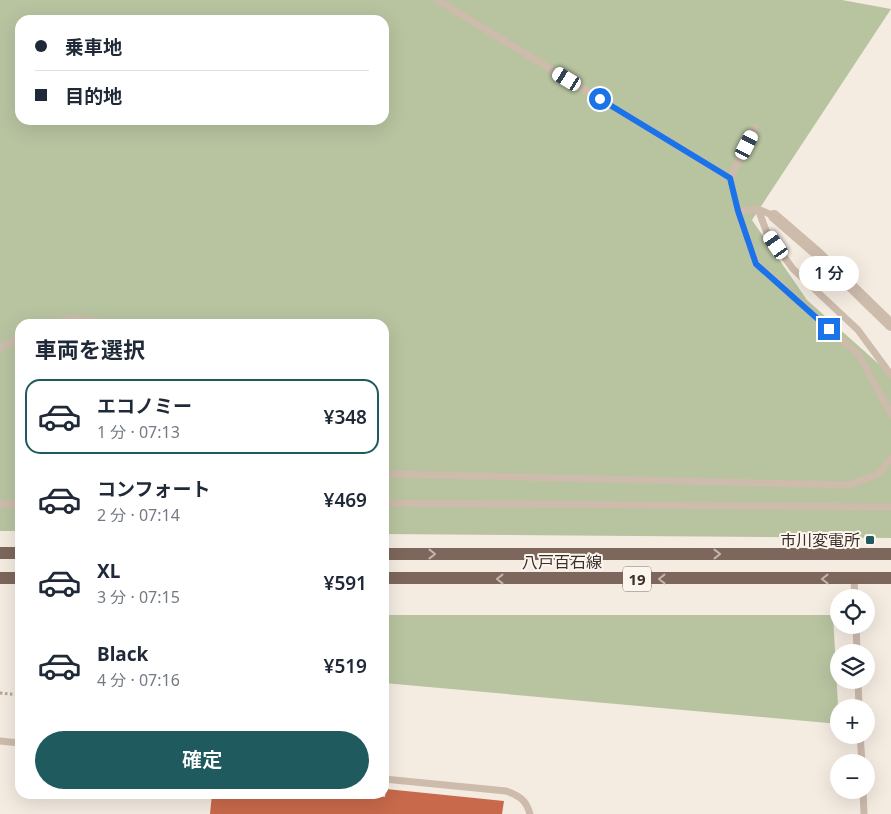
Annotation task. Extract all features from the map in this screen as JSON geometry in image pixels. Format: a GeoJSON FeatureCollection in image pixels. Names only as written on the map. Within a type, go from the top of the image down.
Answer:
{"type":"FeatureCollection","features":[{"type":"Feature","properties":{"kind":"main road"},"geometry":{"type":"LineString","coordinates":[[0,553],[15,553]]}},
{"type":"Feature","properties":{"kind":"main road","name":"八戸百石線"},"geometry":{"type":"LineString","coordinates":[[389,554],[891,554]]}},
{"type":"Feature","properties":{"kind":"main road"},"geometry":{"type":"LineString","coordinates":[[0,578],[15,578]]}},
{"type":"Feature","properties":{"kind":"main road","name":"八戸百石線"},"geometry":{"type":"LineString","coordinates":[[389,578],[891,578]]}},
{"type":"Feature","properties":{"kind":"street"},"geometry":{"type":"LineString","coordinates":[[774,216],[818,254],[891,325]]}},
{"type":"Feature","properties":{"kind":"lane"},"geometry":{"type":"LineString","coordinates":[[437,0],[730,178]]}},
{"type":"Feature","properties":{"kind":"lane"},"geometry":{"type":"LineString","coordinates":[[755,128],[730,178],[738,211],[756,264],[859,355],[891,414]]}},
{"type":"Feature","properties":{"kind":"lane"},"geometry":{"type":"LineString","coordinates":[[738,211],[758,208],[774,216]]}},
{"type":"Feature","properties":{"kind":"lane"},"geometry":{"type":"LineString","coordinates":[[758,208],[767,233],[793,269],[858,330],[891,375]]}},
{"type":"Feature","properties":{"kind":"lane"},"geometry":{"type":"LineString","coordinates":[[0,348],[15,340]]}},
{"type":"Feature","properties":{"kind":"lane"},"geometry":{"type":"LineString","coordinates":[[389,473],[849,485],[878,474],[891,459]]}},
{"type":"Feature","properties":{"kind":"lane"},"geometry":{"type":"LineString","coordinates":[[389,503],[891,507]]}},
{"type":"Feature","properties":{"kind":"lane"},"geometry":{"type":"LineString","coordinates":[[0,504],[15,504]]}},
{"type":"Feature","properties":{"kind":"lane"},"geometry":{"type":"LineString","coordinates":[[854,578],[855,589]]}},
{"type":"Feature","properties":{"kind":"lane"},"geometry":{"type":"LineString","coordinates":[[0,741],[15,742]]}},
{"type":"Feature","properties":{"kind":"lane"},"geometry":{"type":"LineString","coordinates":[[389,779],[506,791],[519,795],[527,804],[530,814]]}},
{"type":"Feature","properties":{"kind":"lane"},"geometry":{"type":"LineString","coordinates":[[863,799],[864,814]]}},
{"type":"Feature","properties":{"kind":"path"},"geometry":{"type":"LineString","coordinates":[[0,693],[15,694]]}},
{"type":"Feature","properties":{"kind":"green space"},"geometry":{"type":"Polygon","coordinates":[[[0,0],[842,0],[891,9],[752,220],[807,300],[891,375],[891,538],[389,534],[389,319],[15,319],[15,531],[0,531],[0,0]]]}},
{"type":"Feature","properties":{"kind":"green space"},"geometry":{"type":"Polygon","coordinates":[[[389,615],[830,615],[830,634],[834,634],[835,644],[830,644],[830,689],[837,689],[838,699],[830,699],[830,723],[389,683],[389,615]]]}},
{"type":"Feature","properties":{"kind":"building"},"geometry":{"type":"Polygon","coordinates":[[[389,789],[504,801],[502,814],[210,814],[212,799],[389,799],[389,789]]]}},
{"type":"Feature","properties":{"kind":"place","name":"市川変電所"},"geometry":{"type":"Point","coordinates":[870,540]}},
{"type":"Feature","properties":{"kind":"route"},"geometry":{"type":"LineString","coordinates":[[600,99],[730,178],[738,211],[756,264],[829,329]]}}]}
